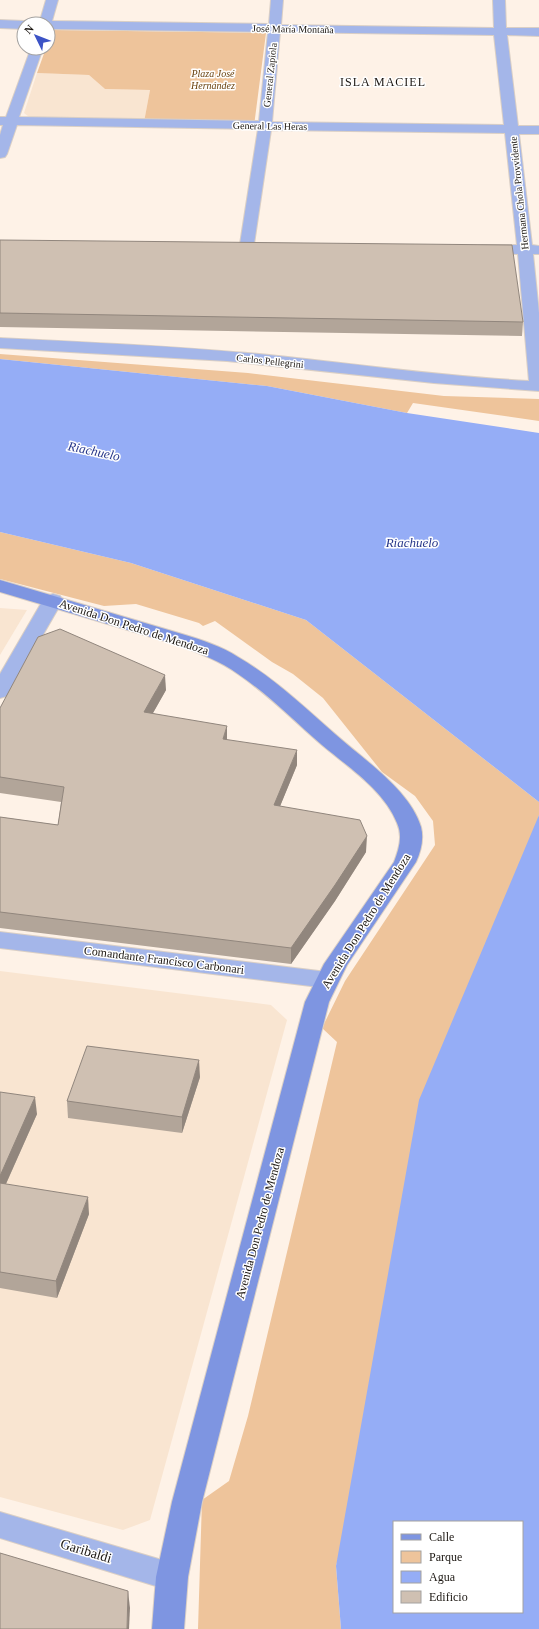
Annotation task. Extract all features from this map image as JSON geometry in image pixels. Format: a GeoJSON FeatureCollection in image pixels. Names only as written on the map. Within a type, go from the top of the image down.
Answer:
{"type":"FeatureCollection","features":[{"type":"Feature","properties":{"kind":"main road","name":"Avenida Don Pedro de Mendoza"},"geometry":{"type":"LineString","coordinates":[[0,586],[52,600],[190,643],[214,652],[238,665],[280,697],[378,782],[403,811],[411,829],[412,840],[410,851],[405,862],[336,964],[317,1002],[187,1502],[172,1577],[168,1629]]}},
{"type":"Feature","properties":{"kind":"street"},"geometry":{"type":"LineString","coordinates":[[49,16],[52,0]]}},
{"type":"Feature","properties":{"kind":"street","name":"General Zapiola"},"geometry":{"type":"LineString","coordinates":[[247,244],[265,126],[277,0]]}},
{"type":"Feature","properties":{"kind":"street","name":"Hermana Chola Provvidente"},"geometry":{"type":"LineString","coordinates":[[499,0],[500,31],[512,130],[532,250],[539,386]]}},
{"type":"Feature","properties":{"kind":"street"},"geometry":{"type":"LineString","coordinates":[[0,24],[16,24]]}},
{"type":"Feature","properties":{"kind":"street","name":"José María Montaña"},"geometry":{"type":"LineString","coordinates":[[56,24],[275,29],[539,32]]}},
{"type":"Feature","properties":{"kind":"street"},"geometry":{"type":"LineString","coordinates":[[0,154],[6,121],[34,56]]}},
{"type":"Feature","properties":{"kind":"street","name":"General Las Heras"},"geometry":{"type":"LineString","coordinates":[[6,121],[539,130]]}},
{"type":"Feature","properties":{"kind":"street"},"geometry":{"type":"LineString","coordinates":[[231,244],[263,245]]}},
{"type":"Feature","properties":{"kind":"street"},"geometry":{"type":"LineString","coordinates":[[470,248],[532,250]]}},
{"type":"Feature","properties":{"kind":"street","name":"Carlos Pellegrini"},"geometry":{"type":"LineString","coordinates":[[0,343],[208,355],[488,384],[539,386]]}},
{"type":"Feature","properties":{"kind":"street"},"geometry":{"type":"LineString","coordinates":[[0,692],[52,600]]}},
{"type":"Feature","properties":{"kind":"street","name":"Comandante Francisco Carbonari"},"geometry":{"type":"LineString","coordinates":[[0,940],[327,980]]}},
{"type":"Feature","properties":{"kind":"street","name":"Garibaldi"},"geometry":{"type":"LineString","coordinates":[[0,1525],[172,1577]]}},
{"type":"Feature","properties":{"kind":"shaded area"},"geometry":{"type":"Polygon","coordinates":[[[37,73],[89,75],[105,89],[150,90],[144,122],[32,119],[24,113],[37,73]]]}},
{"type":"Feature","properties":{"kind":"shaded area"},"geometry":{"type":"Polygon","coordinates":[[[0,608],[27,610],[0,655],[0,608]]]}},
{"type":"Feature","properties":{"kind":"shaded area"},"geometry":{"type":"Polygon","coordinates":[[[0,971],[271,1005],[287,1020],[150,1520],[123,1530],[0,1497],[0,971]]]}},
{"type":"Feature","properties":{"kind":"green space","name":"Plaza José Hernández"},"geometry":{"type":"Polygon","coordinates":[[[56,30],[266,33],[254,126],[144,122],[150,90],[105,89],[89,75],[37,73],[43,56],[56,56],[56,30]]]}},
{"type":"Feature","properties":{"kind":"green space"},"geometry":{"type":"Polygon","coordinates":[[[0,354],[248,373],[444,396],[539,399],[539,421],[413,403],[407,413],[267,386],[0,359],[0,354]]]}},
{"type":"Feature","properties":{"kind":"green space"},"geometry":{"type":"Polygon","coordinates":[[[0,532],[131,563],[306,620],[539,802],[539,815],[336,1566],[341,1629],[198,1629],[202,1500],[229,1481],[248,1416],[337,1042],[322,1028],[345,981],[435,845],[433,821],[415,796],[382,772],[323,698],[293,674],[272,662],[215,621],[203,626],[199,623],[136,604],[104,606],[0,579],[0,532]]]}},
{"type":"Feature","properties":{"kind":"water","name":"Riachuelo"},"geometry":{"type":"Polygon","coordinates":[[[0,359],[267,386],[407,413],[539,433],[539,802],[306,620],[131,563],[0,532],[0,359]]]}},
{"type":"Feature","properties":{"kind":"water"},"geometry":{"type":"Polygon","coordinates":[[[539,815],[539,1629],[341,1629],[336,1566],[419,1100],[539,815]]]}},
{"type":"Feature","properties":{"kind":"building"},"geometry":{"type":"Polygon","coordinates":[[[0,240],[512,245],[523,322],[0,313],[0,240]]]}},
{"type":"Feature","properties":{"kind":"building"},"geometry":{"type":"Polygon","coordinates":[[[60,629],[165,675],[144,712],[227,726],[223,739],[297,750],[274,805],[360,820],[367,836],[291,948],[0,912],[0,817],[58,825],[64,787],[0,777],[0,708],[38,637],[60,629]]]}},
{"type":"Feature","properties":{"kind":"building"},"geometry":{"type":"Polygon","coordinates":[[[87,1046],[199,1060],[182,1117],[67,1101],[87,1046]]]}},
{"type":"Feature","properties":{"kind":"building"},"geometry":{"type":"Polygon","coordinates":[[[0,1092],[35,1097],[0,1176],[0,1092]]]}},
{"type":"Feature","properties":{"kind":"building"},"geometry":{"type":"Polygon","coordinates":[[[0,1183],[88,1197],[56,1281],[0,1272],[0,1183]]]}},
{"type":"Feature","properties":{"kind":"building"},"geometry":{"type":"Polygon","coordinates":[[[0,1553],[128,1591],[127,1629],[0,1629],[0,1553]]]}},
{"type":"Feature","properties":{"kind":"district","name":"ISLA MACIEL"},"geometry":{"type":"Point","coordinates":[383,82]}}]}
